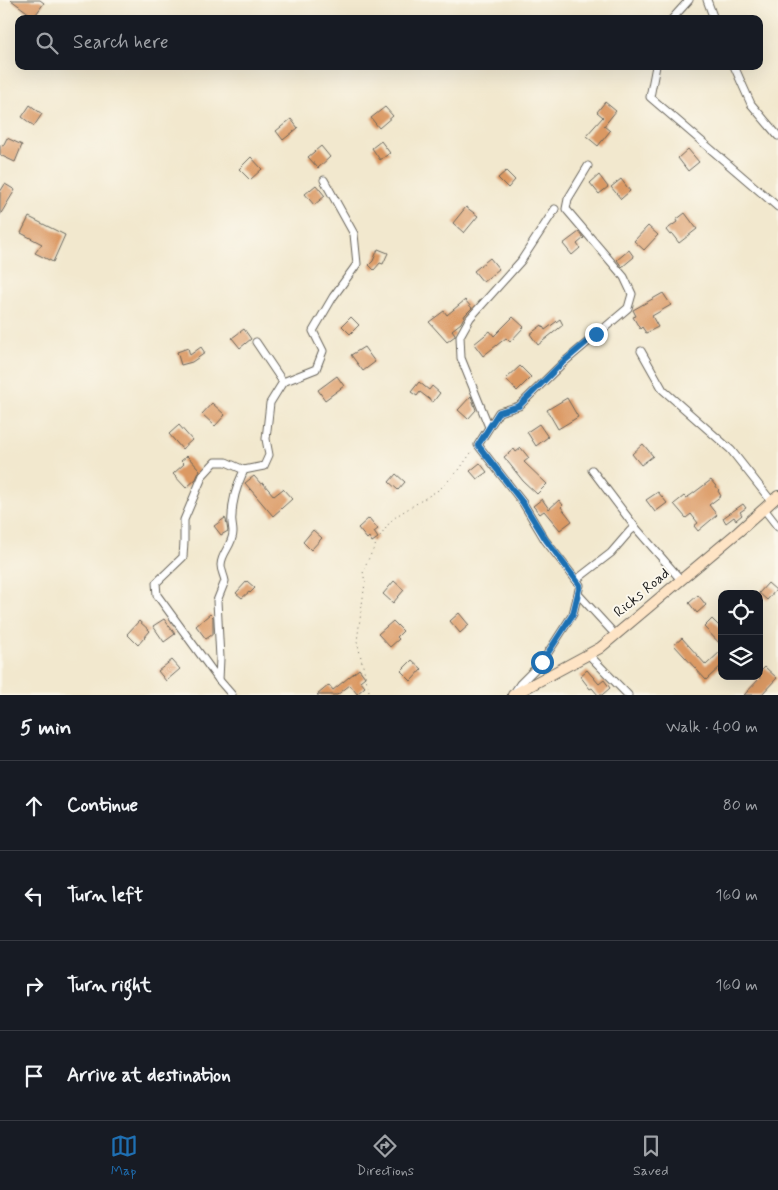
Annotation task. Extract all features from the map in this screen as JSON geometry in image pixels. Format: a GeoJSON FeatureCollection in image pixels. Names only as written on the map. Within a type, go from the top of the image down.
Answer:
{"type":"FeatureCollection","features":[{"type":"Feature","properties":{"kind":"street"},"geometry":{"type":"LineString","coordinates":[[676,15],[689,0]]}},
{"type":"Feature","properties":{"kind":"street"},"geometry":{"type":"LineString","coordinates":[[707,0],[713,15]]}},
{"type":"Feature","properties":{"kind":"street"},"geometry":{"type":"LineString","coordinates":[[655,70],[650,97],[778,207]]}},
{"type":"Feature","properties":{"kind":"street"},"geometry":{"type":"LineString","coordinates":[[736,70],[751,104],[778,136]]}},
{"type":"Feature","properties":{"kind":"street"},"geometry":{"type":"LineString","coordinates":[[513,694],[520,684],[542,662],[573,614],[580,585],[546,540],[523,503],[478,445],[499,412],[519,406],[562,363],[628,308],[632,294],[624,276],[566,209],[568,199],[588,166]]}},
{"type":"Feature","properties":{"kind":"street"},"geometry":{"type":"LineString","coordinates":[[232,695],[157,595],[156,583],[182,557],[184,520],[202,475],[215,462],[226,462],[244,470],[264,466],[269,456],[266,439],[270,403],[284,382],[316,369],[323,352],[313,331],[332,297],[357,264],[354,234],[324,180]]}},
{"type":"Feature","properties":{"kind":"street"},"geometry":{"type":"LineString","coordinates":[[489,427],[461,358],[460,336],[470,318],[522,261],[555,209]]}},
{"type":"Feature","properties":{"kind":"street"},"geometry":{"type":"LineString","coordinates":[[256,342],[284,382]]}},
{"type":"Feature","properties":{"kind":"street"},"geometry":{"type":"LineString","coordinates":[[641,351],[663,390],[731,450],[775,499]]}},
{"type":"Feature","properties":{"kind":"street"},"geometry":{"type":"LineString","coordinates":[[219,680],[220,658],[216,601],[226,580],[221,564],[222,558],[232,541],[234,497],[244,470]]}},
{"type":"Feature","properties":{"kind":"street"},"geometry":{"type":"LineString","coordinates":[[592,470],[635,527],[681,580]]}},
{"type":"Feature","properties":{"kind":"street","name":"Ricks Road"},"geometry":{"type":"LineString","coordinates":[[513,694],[600,648],[775,499]]}},
{"type":"Feature","properties":{"kind":"street"},"geometry":{"type":"LineString","coordinates":[[764,509],[778,526]]}},
{"type":"Feature","properties":{"kind":"street"},"geometry":{"type":"LineString","coordinates":[[576,580],[611,553],[635,527]]}},
{"type":"Feature","properties":{"kind":"street"},"geometry":{"type":"LineString","coordinates":[[578,594],[611,630]]}},
{"type":"Feature","properties":{"kind":"street"},"geometry":{"type":"LineString","coordinates":[[588,654],[628,695]]}},
{"type":"Feature","properties":{"kind":"path"},"geometry":{"type":"LineString","coordinates":[[366,695],[369,691],[357,641],[364,583],[363,571],[366,564],[390,522],[440,489],[459,470],[478,445]]}},
{"type":"Feature","properties":{"kind":"building"},"geometry":{"type":"Polygon","coordinates":[[[11,0],[40,0],[44,3],[35,15],[31,15],[11,0]]]}},
{"type":"Feature","properties":{"kind":"building"},"geometry":{"type":"Polygon","coordinates":[[[605,102],[616,111],[604,126],[610,131],[598,146],[586,136],[603,117],[597,112],[605,102]]]}},
{"type":"Feature","properties":{"kind":"building"},"geometry":{"type":"Polygon","coordinates":[[[30,105],[42,114],[34,126],[22,117],[30,105]]]}},
{"type":"Feature","properties":{"kind":"building"},"geometry":{"type":"Polygon","coordinates":[[[385,107],[393,116],[379,128],[371,118],[385,107]]]}},
{"type":"Feature","properties":{"kind":"building"},"geometry":{"type":"Polygon","coordinates":[[[291,119],[298,128],[283,140],[276,131],[291,119]]]}},
{"type":"Feature","properties":{"kind":"building"},"geometry":{"type":"Polygon","coordinates":[[[7,138],[22,145],[15,162],[0,155],[0,145],[3,146],[7,138]]]}},
{"type":"Feature","properties":{"kind":"building"},"geometry":{"type":"Polygon","coordinates":[[[381,141],[390,153],[380,160],[372,148],[381,141]]]}},
{"type":"Feature","properties":{"kind":"building"},"geometry":{"type":"Polygon","coordinates":[[[321,146],[330,157],[318,168],[308,157],[321,146]]]}},
{"type":"Feature","properties":{"kind":"building"},"geometry":{"type":"Polygon","coordinates":[[[688,149],[699,162],[688,171],[678,158],[688,149]]]}},
{"type":"Feature","properties":{"kind":"building"},"geometry":{"type":"Polygon","coordinates":[[[251,157],[262,169],[250,180],[239,169],[251,157]]]}},
{"type":"Feature","properties":{"kind":"building"},"geometry":{"type":"Polygon","coordinates":[[[506,171],[515,180],[508,188],[498,178],[506,171]]]}},
{"type":"Feature","properties":{"kind":"building"},"geometry":{"type":"Polygon","coordinates":[[[599,175],[608,187],[599,194],[590,183],[599,175]]]}},
{"type":"Feature","properties":{"kind":"building"},"geometry":{"type":"Polygon","coordinates":[[[621,179],[630,191],[621,199],[611,187],[621,179]]]}},
{"type":"Feature","properties":{"kind":"building"},"geometry":{"type":"Polygon","coordinates":[[[5,184],[15,190],[0,215],[0,192],[5,184]]]}},
{"type":"Feature","properties":{"kind":"building"},"geometry":{"type":"Polygon","coordinates":[[[316,185],[325,196],[314,205],[305,194],[316,185]]]}},
{"type":"Feature","properties":{"kind":"building"},"geometry":{"type":"Polygon","coordinates":[[[466,207],[478,216],[464,233],[453,223],[466,207]]]}},
{"type":"Feature","properties":{"kind":"building"},"geometry":{"type":"Polygon","coordinates":[[[685,213],[697,229],[679,243],[666,230],[685,213]]]}},
{"type":"Feature","properties":{"kind":"building"},"geometry":{"type":"Polygon","coordinates":[[[29,217],[65,235],[53,262],[35,253],[42,244],[21,233],[29,217]]]}},
{"type":"Feature","properties":{"kind":"building"},"geometry":{"type":"Polygon","coordinates":[[[648,226],[658,235],[644,250],[634,241],[648,226]]]}},
{"type":"Feature","properties":{"kind":"building"},"geometry":{"type":"Polygon","coordinates":[[[579,232],[584,238],[577,244],[580,248],[572,255],[563,244],[579,232]]]}},
{"type":"Feature","properties":{"kind":"building"},"geometry":{"type":"Polygon","coordinates":[[[378,249],[388,253],[383,264],[380,263],[374,270],[369,265],[373,261],[378,249]]]}},
{"type":"Feature","properties":{"kind":"building"},"geometry":{"type":"Polygon","coordinates":[[[629,250],[634,257],[622,267],[617,260],[629,250]]]}},
{"type":"Feature","properties":{"kind":"building"},"geometry":{"type":"Polygon","coordinates":[[[490,258],[499,269],[483,282],[474,271],[490,258]]]}},
{"type":"Feature","properties":{"kind":"building"},"geometry":{"type":"Polygon","coordinates":[[[663,293],[671,305],[652,316],[658,327],[646,333],[642,327],[640,329],[633,317],[636,316],[633,310],[663,293]]]}},
{"type":"Feature","properties":{"kind":"building"},"geometry":{"type":"Polygon","coordinates":[[[465,300],[472,308],[465,315],[461,323],[452,330],[455,336],[447,342],[429,322],[444,311],[447,315],[465,300]]]}},
{"type":"Feature","properties":{"kind":"building"},"geometry":{"type":"Polygon","coordinates":[[[351,317],[359,325],[350,334],[342,326],[351,317]]]}},
{"type":"Feature","properties":{"kind":"building"},"geometry":{"type":"Polygon","coordinates":[[[513,317],[524,327],[510,342],[506,338],[483,356],[474,344],[490,331],[494,336],[513,317]]]}},
{"type":"Feature","properties":{"kind":"building"},"geometry":{"type":"Polygon","coordinates":[[[560,319],[563,325],[538,345],[530,334],[542,325],[545,330],[560,319]]]}},
{"type":"Feature","properties":{"kind":"building"},"geometry":{"type":"Polygon","coordinates":[[[244,329],[251,339],[240,348],[232,338],[244,329]]]}},
{"type":"Feature","properties":{"kind":"building"},"geometry":{"type":"Polygon","coordinates":[[[201,347],[205,353],[192,362],[181,365],[177,352],[188,348],[190,355],[201,347]]]}},
{"type":"Feature","properties":{"kind":"building"},"geometry":{"type":"Polygon","coordinates":[[[364,347],[375,362],[363,371],[351,355],[364,347]]]}},
{"type":"Feature","properties":{"kind":"building"},"geometry":{"type":"Polygon","coordinates":[[[520,366],[531,377],[517,391],[506,379],[520,366]]]}},
{"type":"Feature","properties":{"kind":"building"},"geometry":{"type":"Polygon","coordinates":[[[337,376],[344,386],[325,400],[318,390],[337,376]]]}},
{"type":"Feature","properties":{"kind":"building"},"geometry":{"type":"Polygon","coordinates":[[[419,382],[429,390],[432,386],[440,393],[433,402],[420,392],[417,396],[411,392],[419,382]]]}},
{"type":"Feature","properties":{"kind":"building"},"geometry":{"type":"Polygon","coordinates":[[[471,396],[476,410],[468,419],[458,410],[471,396]]]}},
{"type":"Feature","properties":{"kind":"building"},"geometry":{"type":"Polygon","coordinates":[[[567,398],[578,417],[558,429],[547,410],[567,398]]]}},
{"type":"Feature","properties":{"kind":"building"},"geometry":{"type":"Polygon","coordinates":[[[212,403],[225,415],[215,426],[202,414],[212,403]]]}},
{"type":"Feature","properties":{"kind":"building"},"geometry":{"type":"Polygon","coordinates":[[[539,424],[548,437],[536,446],[527,432],[539,424]]]}},
{"type":"Feature","properties":{"kind":"building"},"geometry":{"type":"Polygon","coordinates":[[[179,425],[192,440],[182,449],[169,434],[179,425]]]}},
{"type":"Feature","properties":{"kind":"building"},"geometry":{"type":"Polygon","coordinates":[[[643,444],[653,456],[641,465],[632,454],[643,444]]]}},
{"type":"Feature","properties":{"kind":"building"},"geometry":{"type":"Polygon","coordinates":[[[521,448],[529,458],[524,462],[547,484],[537,494],[523,481],[504,457],[514,449],[516,452],[521,448]]]}},
{"type":"Feature","properties":{"kind":"building"},"geometry":{"type":"Polygon","coordinates":[[[187,456],[200,470],[196,479],[186,488],[173,474],[184,464],[181,461],[187,456]]]}},
{"type":"Feature","properties":{"kind":"building"},"geometry":{"type":"Polygon","coordinates":[[[480,463],[487,472],[477,479],[470,471],[480,463]]]}},
{"type":"Feature","properties":{"kind":"building"},"geometry":{"type":"Polygon","coordinates":[[[396,474],[405,482],[398,490],[389,482],[396,474]]]}},
{"type":"Feature","properties":{"kind":"building"},"geometry":{"type":"Polygon","coordinates":[[[254,476],[274,496],[283,489],[292,499],[273,516],[245,483],[254,476]]]}},
{"type":"Feature","properties":{"kind":"building"},"geometry":{"type":"Polygon","coordinates":[[[711,480],[721,496],[709,505],[717,515],[698,531],[694,526],[698,523],[691,514],[686,518],[674,504],[684,496],[686,498],[691,495],[711,480]]]}},
{"type":"Feature","properties":{"kind":"building"},"geometry":{"type":"Polygon","coordinates":[[[658,492],[667,503],[655,512],[646,500],[658,492]]]}},
{"type":"Feature","properties":{"kind":"building"},"geometry":{"type":"Polygon","coordinates":[[[542,499],[549,509],[559,500],[563,505],[561,507],[572,521],[560,530],[544,511],[540,514],[533,506],[542,499]]]}},
{"type":"Feature","properties":{"kind":"building"},"geometry":{"type":"Polygon","coordinates":[[[743,504],[746,508],[740,512],[742,515],[736,520],[734,517],[726,523],[723,518],[743,504]]]}},
{"type":"Feature","properties":{"kind":"building"},"geometry":{"type":"Polygon","coordinates":[[[225,518],[228,531],[221,535],[214,526],[225,518]]]}},
{"type":"Feature","properties":{"kind":"building"},"geometry":{"type":"Polygon","coordinates":[[[369,518],[378,529],[374,532],[378,538],[372,542],[358,528],[369,518]]]}},
{"type":"Feature","properties":{"kind":"building"},"geometry":{"type":"Polygon","coordinates":[[[313,530],[322,538],[311,550],[303,542],[313,530]]]}},
{"type":"Feature","properties":{"kind":"building"},"geometry":{"type":"Polygon","coordinates":[[[247,581],[255,588],[242,598],[236,593],[247,581]]]}},
{"type":"Feature","properties":{"kind":"building"},"geometry":{"type":"Polygon","coordinates":[[[394,581],[404,590],[393,603],[383,594],[394,581]]]}},
{"type":"Feature","properties":{"kind":"building"},"geometry":{"type":"Polygon","coordinates":[[[768,583],[776,590],[767,600],[763,596],[762,590],[768,583]]]}},
{"type":"Feature","properties":{"kind":"building"},"geometry":{"type":"Polygon","coordinates":[[[698,595],[706,605],[697,613],[689,603],[698,595]]]}},
{"type":"Feature","properties":{"kind":"building"},"geometry":{"type":"Polygon","coordinates":[[[459,613],[469,625],[460,633],[450,621],[459,613]]]}},
{"type":"Feature","properties":{"kind":"building"},"geometry":{"type":"Polygon","coordinates":[[[210,614],[213,617],[213,634],[206,639],[196,626],[210,614]]]}},
{"type":"Feature","properties":{"kind":"building"},"geometry":{"type":"Polygon","coordinates":[[[164,619],[175,634],[164,642],[153,626],[164,619]]]}},
{"type":"Feature","properties":{"kind":"building"},"geometry":{"type":"Polygon","coordinates":[[[712,619],[718,625],[718,642],[704,627],[712,619]]]}},
{"type":"Feature","properties":{"kind":"building"},"geometry":{"type":"Polygon","coordinates":[[[139,621],[150,631],[138,645],[127,634],[139,621]]]}},
{"type":"Feature","properties":{"kind":"building"},"geometry":{"type":"Polygon","coordinates":[[[393,621],[403,631],[397,637],[399,639],[390,647],[378,634],[393,621]]]}},
{"type":"Feature","properties":{"kind":"building"},"geometry":{"type":"Polygon","coordinates":[[[682,638],[706,665],[718,654],[718,669],[706,680],[674,645],[682,638]]]}},
{"type":"Feature","properties":{"kind":"building"},"geometry":{"type":"Polygon","coordinates":[[[172,660],[180,669],[166,681],[158,671],[172,660]]]}},
{"type":"Feature","properties":{"kind":"building"},"geometry":{"type":"Polygon","coordinates":[[[412,660],[422,669],[411,681],[401,671],[412,660]]]}},
{"type":"Feature","properties":{"kind":"building"},"geometry":{"type":"Polygon","coordinates":[[[765,667],[777,678],[761,695],[744,695],[758,680],[763,680],[763,669],[765,667]]]}},
{"type":"Feature","properties":{"kind":"building"},"geometry":{"type":"Polygon","coordinates":[[[359,669],[365,677],[360,681],[365,687],[357,694],[350,685],[337,695],[317,695],[329,685],[333,690],[359,669]]]}},
{"type":"Feature","properties":{"kind":"building"},"geometry":{"type":"Polygon","coordinates":[[[587,670],[599,684],[604,680],[610,688],[602,695],[598,695],[592,688],[590,689],[580,676],[587,670]]]}},
{"type":"Feature","properties":{"kind":"route"},"geometry":{"type":"LineString","coordinates":[[542,662],[573,614],[580,585],[546,540],[523,503],[478,445],[499,412],[519,406],[562,363],[596,334]]}}]}
